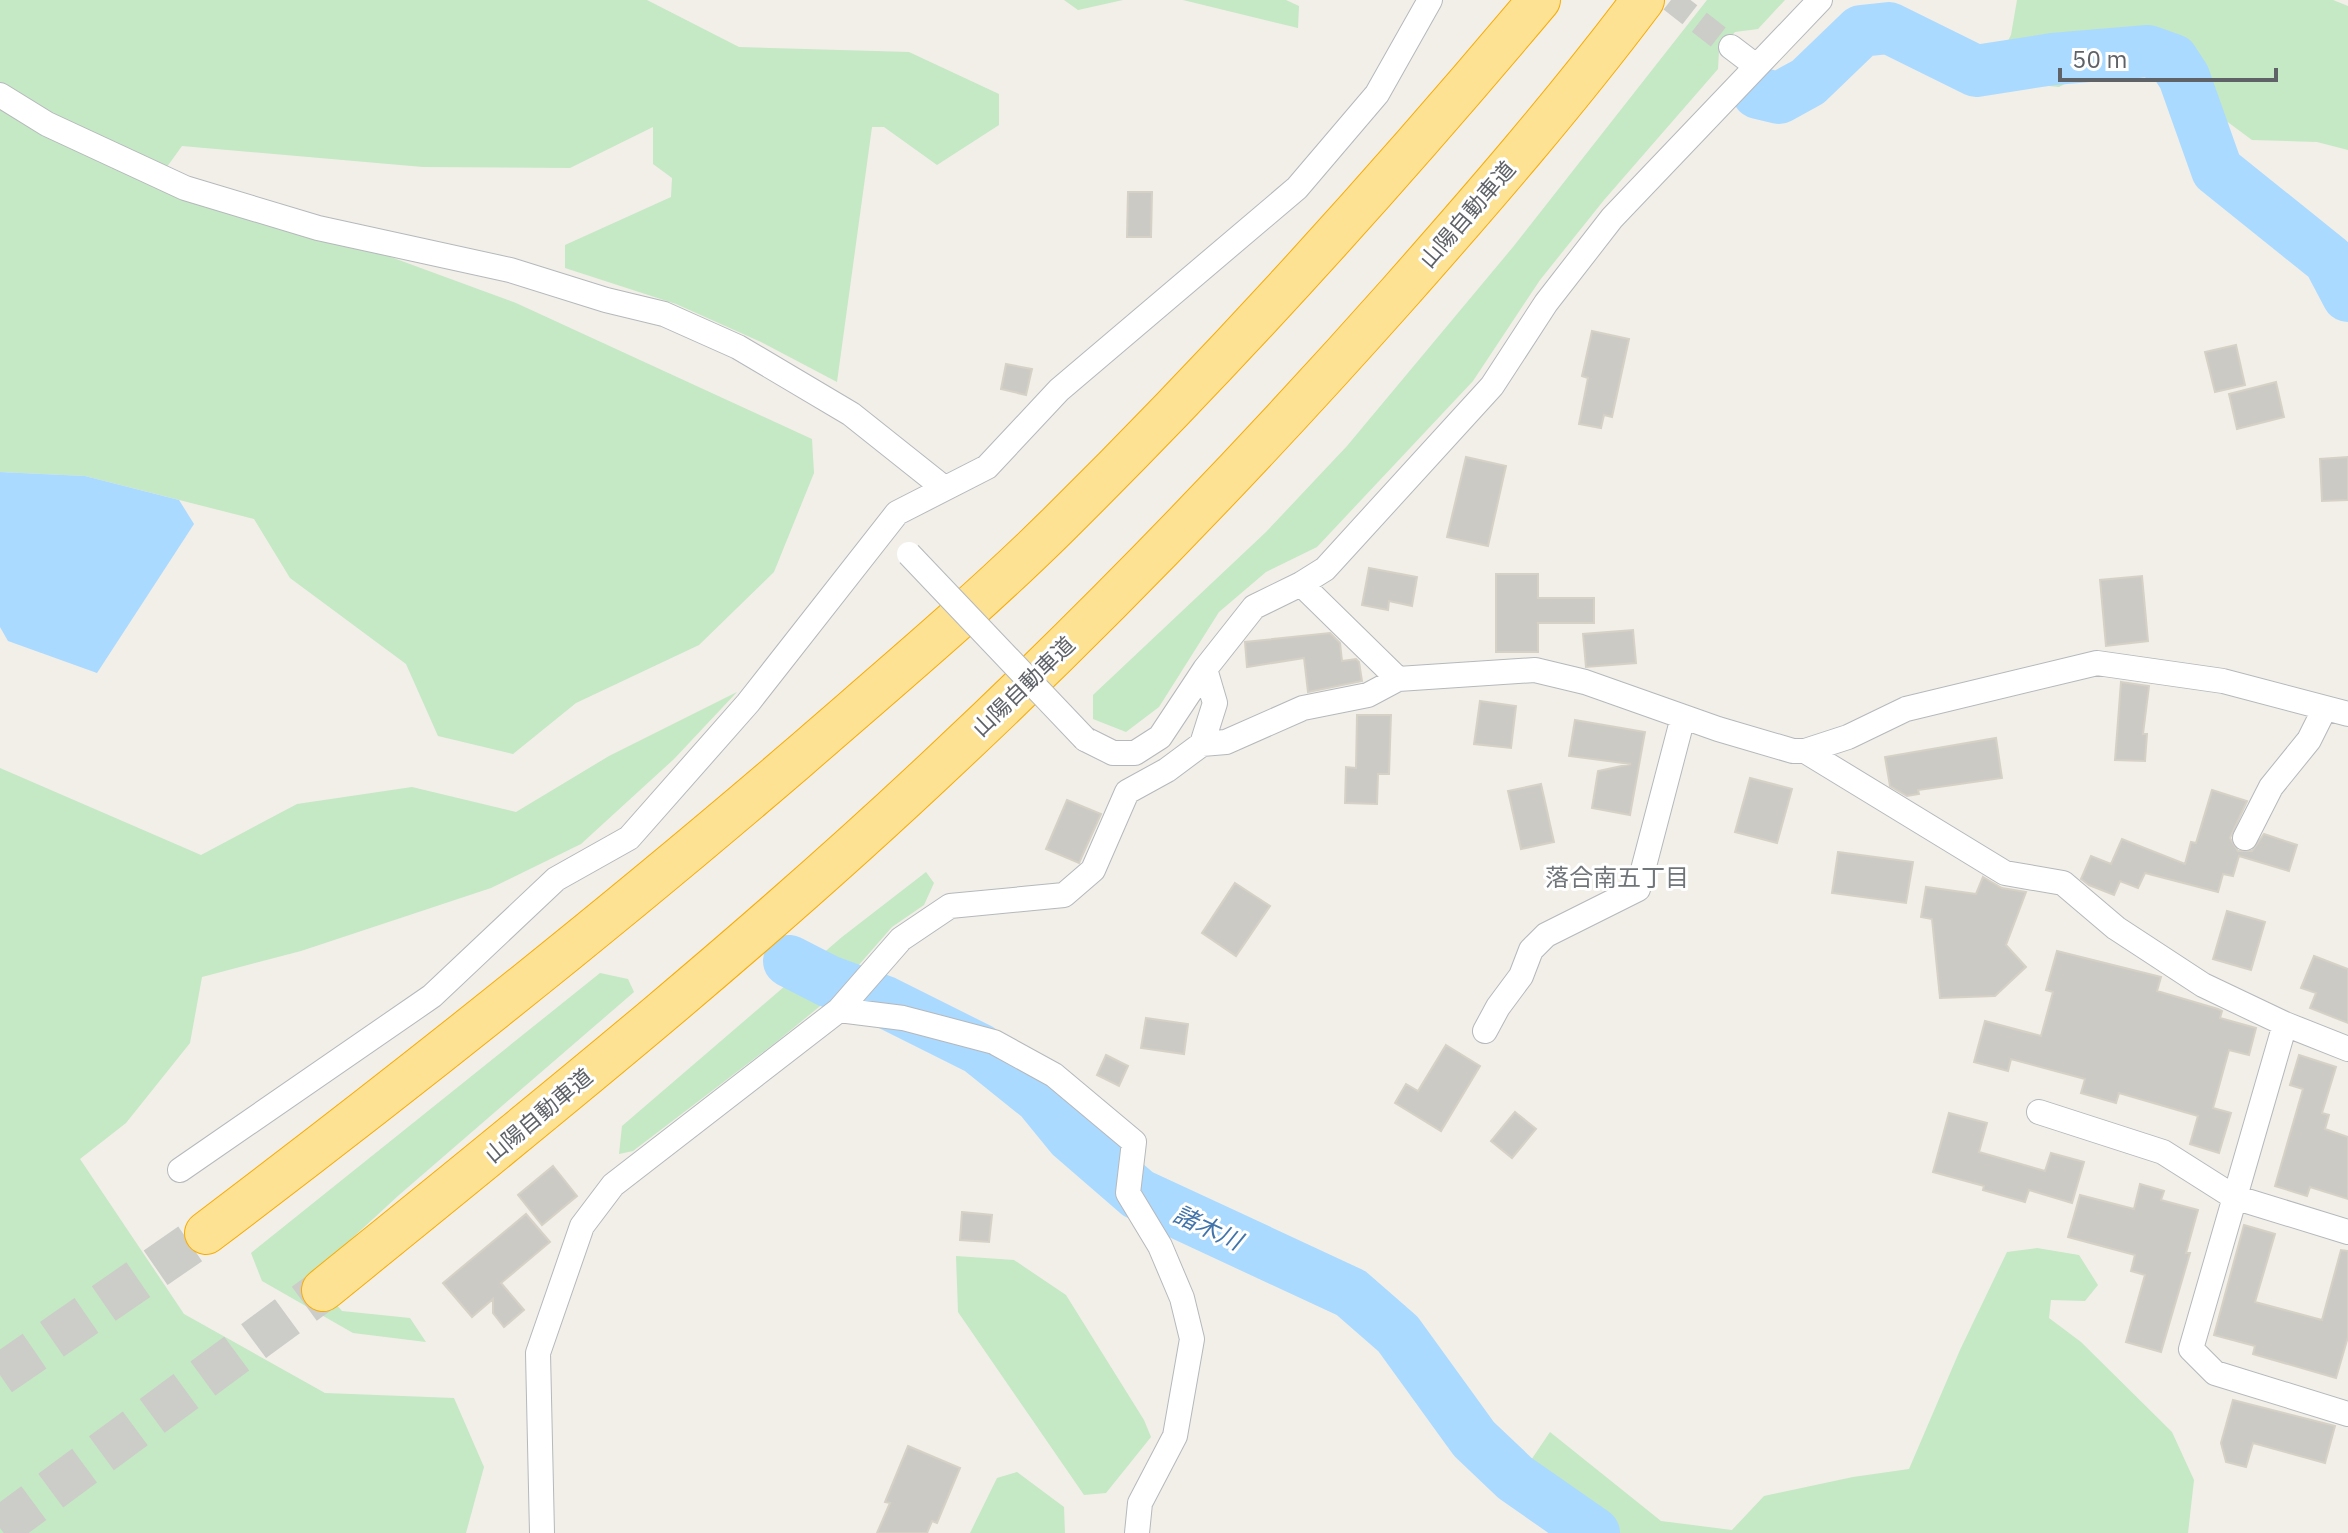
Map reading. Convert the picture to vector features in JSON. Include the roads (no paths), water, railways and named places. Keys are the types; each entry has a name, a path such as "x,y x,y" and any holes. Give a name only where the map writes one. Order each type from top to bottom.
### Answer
{"highway":[{"path":"206,1233 525,987 691,850 878,689 1054,529 1227,352 1417,146 1539,0"},
{"name":"山陽自動車道","path":"323,1290 546,1109 764,924 945,762 1115,597 1306,398 1431,257 1643,0"}],"street":[{"path":"180,1170 432,996 556,879 629,838 748,703 897,513 987,467 1059,390 1297,188 1377,94 1430,0"},
{"path":"897,513 909,554 1085,739 1113,753 1135,753 1160,737 1205,669 1254,607 1325,569 1492,386 1546,303 1612,218 1820,0"},
{"path":"1731,47 1756,66"},
{"path":"0,95 47,124 185,188 318,228 510,270 606,300 664,314 738,347 851,414 944,488"},
{"path":"1301,584 1398,679"},
{"path":"542,1533 538,1353 582,1226 613,1185 839,1010 901,939 950,906 1064,895 1093,870 1127,792 1167,770 1202,744 1226,742 1303,708 1368,695 1398,679 1535,670 1585,682 1793,751 1805,751 1848,737 1906,709 2097,663 2223,681 2337,711 2271,787 2245,838"},
{"path":"1202,744 1215,703 1205,669"},
{"path":"1485,1031 1521,976 1531,950 1546,935 1638,889 1683,717"},
{"path":"1805,751 2005,873 2063,883 2116,928 2203,985 2285,1024 2348,1049"},
{"path":"839,1010 903,1018 994,1042 1054,1075 1134,1142 1128,1193 1160,1246 1182,1298 1192,1339 1175,1436 1140,1503 1137,1533"},
{"path":"2285,1024 2191,1349 2215,1373 2348,1414"},
{"path":"2039,1112 2163,1152 2234,1197 2348,1232"}],"water":[{"path":"0,472 85,476 179,500 194,524 97,673 8,641 0,627"}],"waterway":[{"path":"1758,93 1779,98 1808,82 1861,31 1889,28 1976,71 2053,59 2148,51 2173,60 2184,77 2217,170 2329,260 2348,296"},
{"name":"諸木川","path":"789,961 828,981 885,1002 979,1049 1040,1098 1071,1136 1138,1194 1351,1293 1398,1334 1474,1439 1515,1478 1594,1533"}],"tunnel":[{"path":"1671,0 1731,47"},
{"path":"0,1375 206,1233"},
{"path":"0,1528 323,1290"}],"district":[{"name":"落合南五丁目","path":"1617,877"}]}
